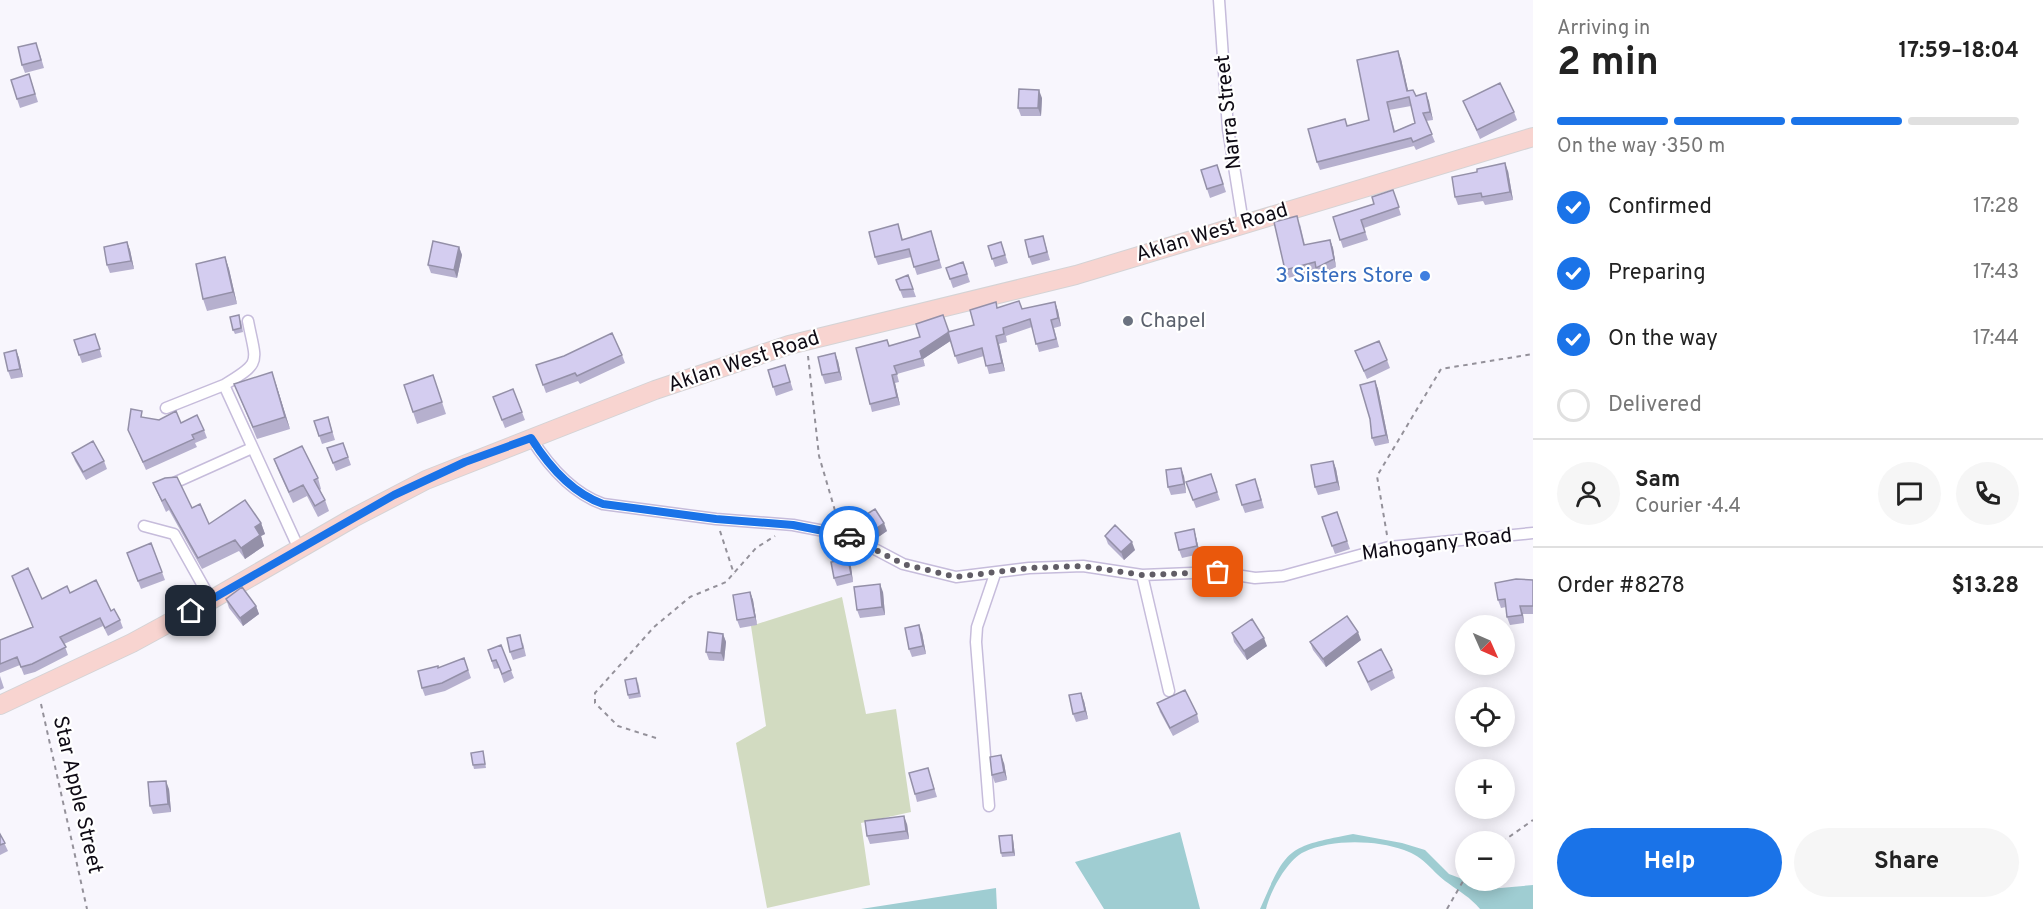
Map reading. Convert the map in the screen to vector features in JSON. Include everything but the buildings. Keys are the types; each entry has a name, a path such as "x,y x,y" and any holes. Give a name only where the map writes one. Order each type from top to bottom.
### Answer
{"main road":[{"name":"Aklan West Road","path":"0,705 132,643 426,480 655,390 804,342 1076,275 1533,137"}],"street":[{"name":"Narra Street","path":"1219,0 1228,129 1243,223"},
{"path":"166,408 224,385 251,369 255,361 248,321"},
{"path":"224,385 299,549"},
{"name":"Mahogany Road","path":"531,438 549,463 591,500 617,506 716,519 793,525 850,536 903,564 956,577 1029,568 1083,566 1142,575 1218,572 1255,578 1283,576 1389,547 1533,533"},
{"path":"174,483 252,448"},
{"path":"144,526 174,534 211,600"},
{"path":"989,806 976,642 977,627 995,574"},
{"path":"1142,575 1169,691"}],"path":[{"path":"804,342 812,376 813,415 819,456 836,514 850,536"},
{"path":"1389,547 1377,476 1441,369 1533,354"},
{"path":"716,519 734,574"},
{"path":"656,738 618,726 595,703 595,693 654,627 690,597 726,582 756,548 793,525"},
{"name":"Star Apple Street","path":"38,687 87,909"},
{"path":"1515,833 1533,820"},
{"path":"1447,909 1457,891"}],"green space":[{"path":"842,597 866,714 896,709 911,812 861,823 870,885 767,908 736,743 766,726 751,626"}],"water":[{"path":"1180,832 1200,909 1104,909 1075,862"},
{"path":"1353,834 1402,843 1425,850 1449,874 1455,876 1455,888 1423,861 1404,850 1380,844 1340,843 1315,848 1298,856 1280,877 1266,909 1260,909 1284,861 1292,853 1314,842"},
{"path":"1533,885 1533,909 1480,909 1459,891 1515,891 1515,887"},
{"path":"996,888 997,909 861,909"}],"way so far":[{"path":"849,536 903,564 956,577 1029,568 1083,566 1142,575 1218,572"}],"place":[{"name":"3 Sisters Store","path":"1425,276"},
{"name":"Chapel","path":"1128,321"}],"route":[{"path":"191,611 394,495 465,462 531,438 543,457 574,488 591,500 603,504 716,519 793,525 849,536"}]}
